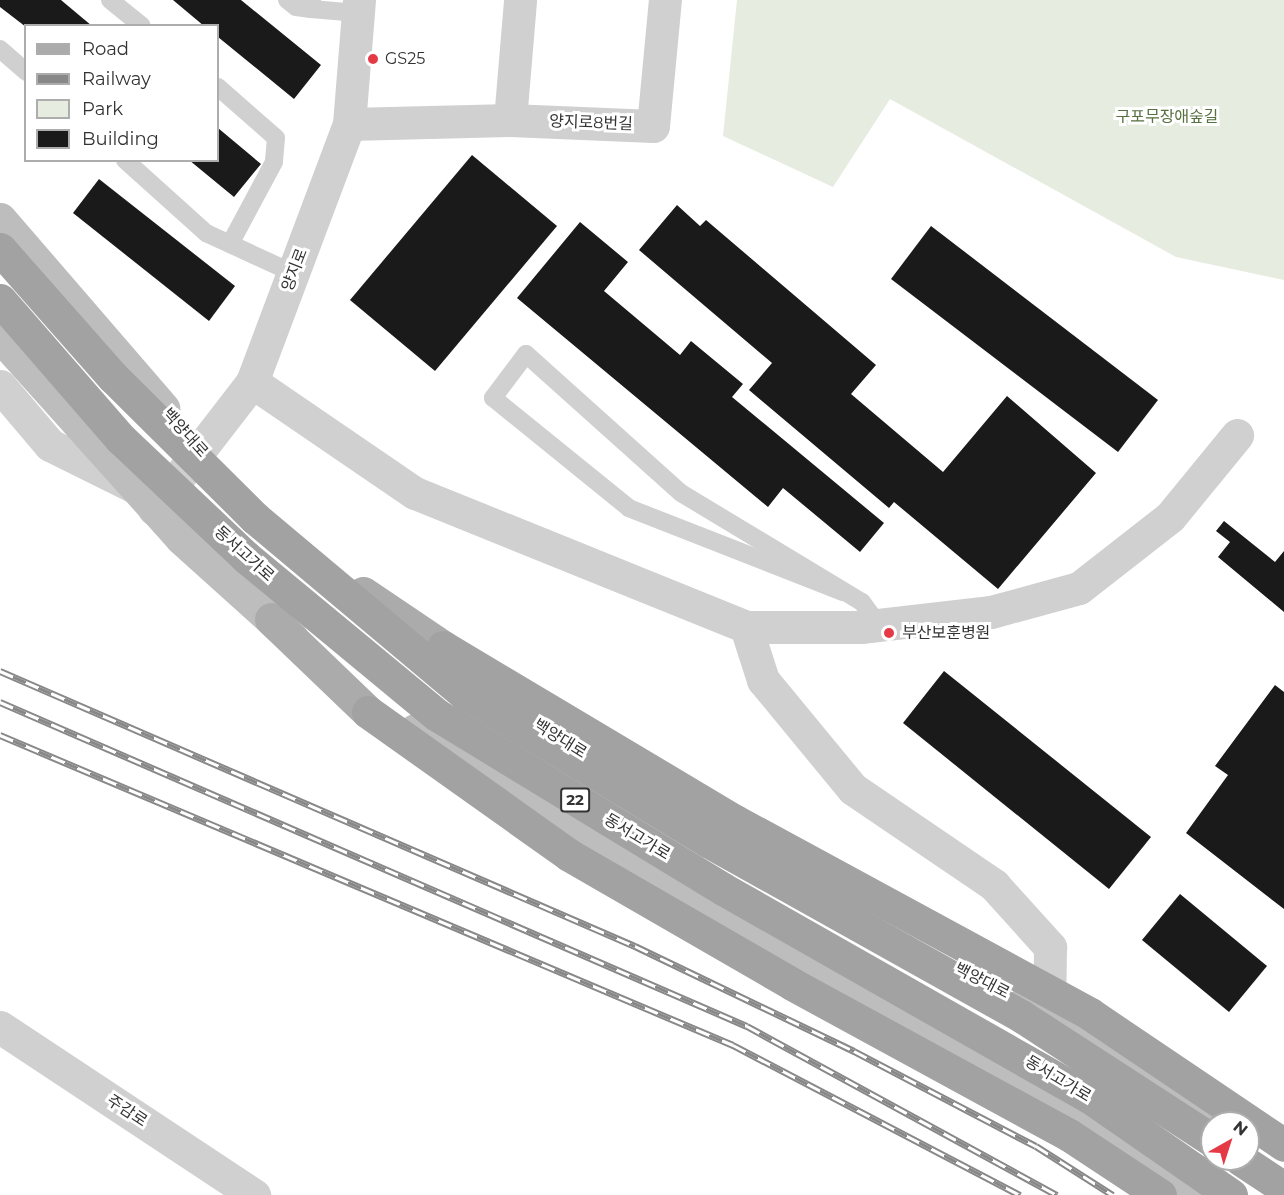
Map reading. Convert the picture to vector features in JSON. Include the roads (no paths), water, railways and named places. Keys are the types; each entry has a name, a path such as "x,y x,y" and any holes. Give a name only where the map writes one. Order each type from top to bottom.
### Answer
{"highway":[{"name":"동서고가로","path":"0,249 113,377 255,518 465,694 708,841 1022,1016 1200,1132"},
{"name":"동서고가로","path":"0,300 121,439 238,550 437,715 723,889 1088,1096 1231,1195"},
{"path":"444,647 735,821 1090,1014 1284,1145"},
{"path":"368,712 569,855 792,984 1069,1135 1160,1195"},
{"path":"1258,1171 1284,1188"}],"main road":[{"name":"백양대로","path":"0,219 199,450 316,562 433,656 562,741 826,899 1049,1015 1206,1111"},
{"path":"0,336 145,498 368,712"},
{"path":"316,562 444,647"},
{"path":"271,619 322,665 401,722 1048,1095 1197,1195"},
{"path":"1260,1143 1284,1158"}],"street":[{"path":"510,120 520,0"},
{"name":"양지로8번길","path":"350,124 510,120 653,126 665,0"},
{"name":"양지로","path":"145,498 199,450 252,382 350,124 359,6"},
{"path":"252,382 415,493 746,627 879,625 990,612 1079,588 1170,518 1237,435"},
{"path":"0,386 50,445 145,498"},
{"path":"746,627 763,681 853,789 994,885 1050,947 1049,1015"},
{"name":"주감로","path":"0,1027 254,1195"}],"lane":[{"path":"110,0 140,24"},
{"path":"287,0 296,7 311,4 359,6"},
{"path":"0,49 24,70"},
{"path":"219,88 276,138 274,162 230,243"},
{"path":"127,162 206,233 293,273"},
{"path":"843,592 629,508 493,398 526,354 681,493 862,602 879,625"}],"railway":[{"path":"0,671 635,946 854,1051 1036,1146 1113,1195"},
{"path":"0,702 747,1026 1057,1195"},
{"path":"0,735 733,1045 1020,1195"}],"place":[{"name":"GS25","path":"373,59"},
{"name":"부산보훈병원","path":"889,633"}],"park label":[{"name":"구포무장애숲길","path":"1167,117"}]}
